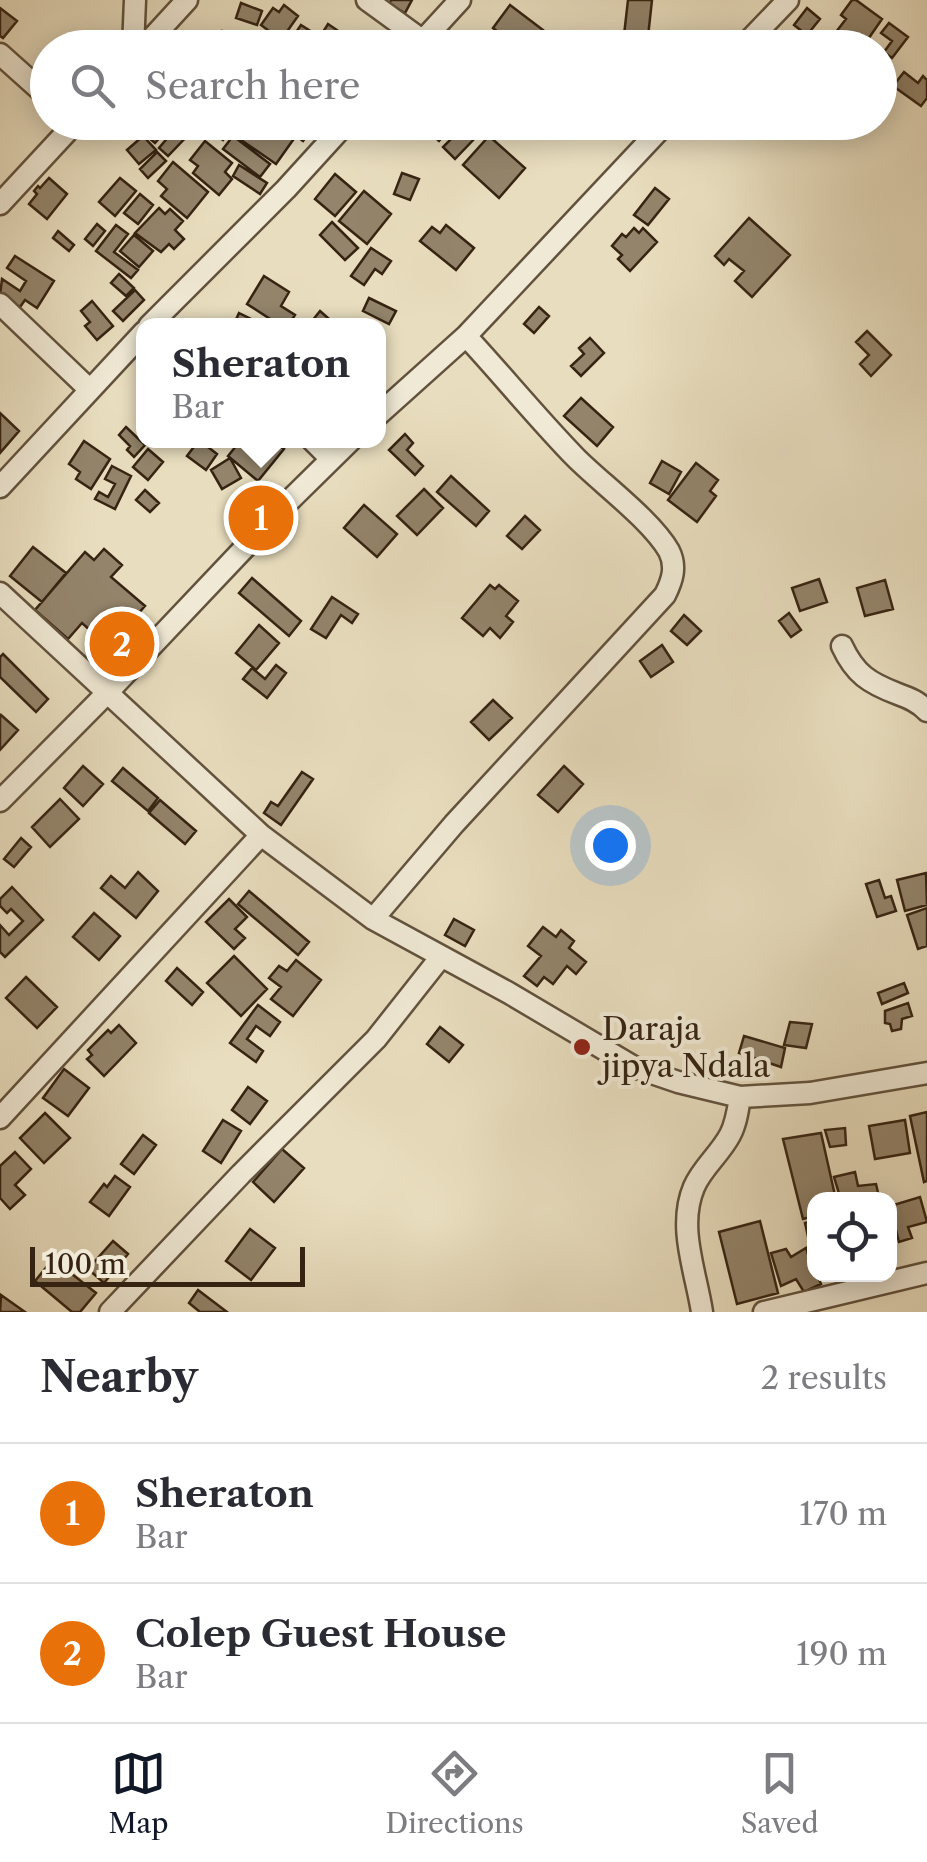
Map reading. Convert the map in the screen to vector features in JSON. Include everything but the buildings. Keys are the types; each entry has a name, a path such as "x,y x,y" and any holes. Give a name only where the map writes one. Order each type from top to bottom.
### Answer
{"street":[{"path":"134,30 135,0"},
{"path":"160,30 187,0"},
{"path":"366,0 402,30"},
{"path":"432,30 460,0"},
{"path":"756,30 776,4"},
{"path":"0,54 30,81"},
{"path":"0,204 59,140"},
{"path":"165,318 331,140"},
{"path":"386,409 466,336 650,140"},
{"path":"0,304 90,388"},
{"path":"374,919 454,824 665,595 672,581 670,553 653,531 576,457 466,336"},
{"path":"0,487 136,340"},
{"path":"320,448 331,458"},
{"path":"0,801 342,448"},
{"path":"1,597 261,835 374,919 634,1068 740,1098 810,1094 927,1073"},
{"path":"842,646 851,667 872,683 921,704 927,711"},
{"path":"0,1118 261,835"},
{"path":"110,1312 376,1039 440,958"},
{"path":"702,1312 687,1233 689,1204 701,1174 728,1138 740,1098"},
{"path":"764,1312 927,1273"}],"place":[{"name":"Sheraton","path":"261,518"},
{"name":"Colep Guest House","path":"122,644"},
{"name":"Daraja jipya Ndala","path":"582,1047"}]}
